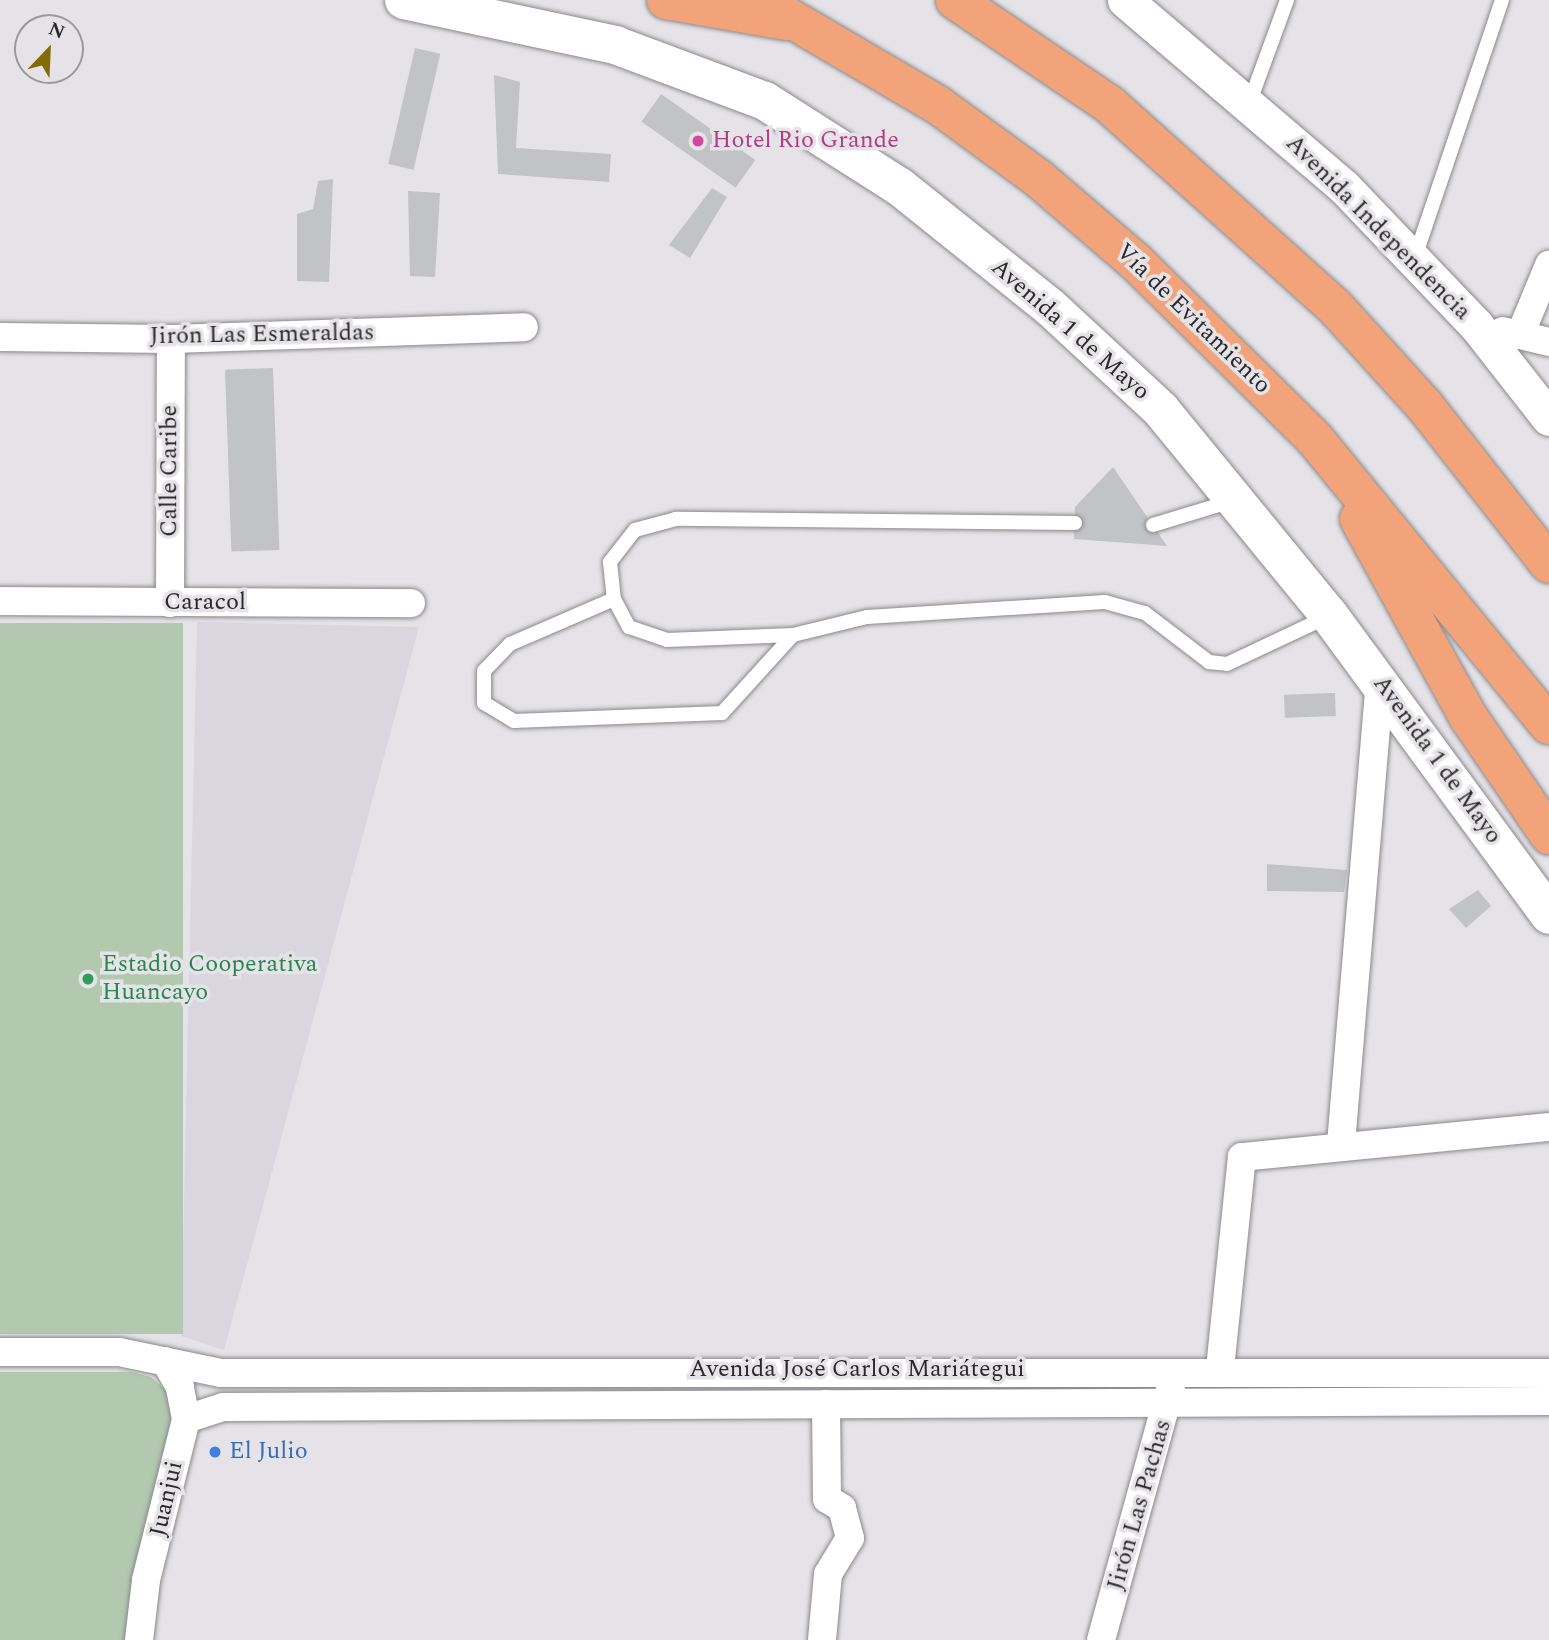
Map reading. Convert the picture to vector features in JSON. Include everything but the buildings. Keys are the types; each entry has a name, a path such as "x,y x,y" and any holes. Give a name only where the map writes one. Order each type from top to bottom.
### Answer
{"highway":[{"path":"666,0 809,25"},
{"name":"Vía de Evitamiento","path":"759,0 809,25 938,105 1038,178 1136,262 1314,438 1549,724"},
{"path":"955,0 1110,106 1247,222 1424,405 1549,564"},
{"path":"1314,438 1469,718 1549,835"}],"main road":[{"name":"Avenida 1 de Mayo","path":"404,0 615,45 765,101 900,187 1051,308 1161,410 1237,499 1380,681 1549,915"}],"street":[{"name":"Avenida Independencia","path":"1125,0 1249,104 1414,260 1476,325 1549,418"},
{"path":"1520,335 1549,265"},
{"path":"1476,325 1549,342"},
{"name":"Jirón Las Esmeraldas","path":"0,337 171,339 524,327"},
{"name":"Calle Caribe","path":"170,603 171,339"},
{"name":"Caracol","path":"0,601 411,603"},
{"path":"1341,1144 1380,681"},
{"path":"1220,1369 1237,1167 1251,1151 1549,1127"},
{"name":"Avenida José Carlos Mariátegui","path":"0,1352 119,1352 221,1373 1220,1369 1549,1373"},
{"name":"Juanjui","path":"139,1640 186,1419 180,1387 165,1361"},
{"name":"Jirón Las Pachas","path":"1101,1640 1169,1403 1173,1369"},
{"name":"Avenida José Carlos Mariátegui","path":"186,1419 223,1407 1549,1401"},
{"path":"822,1640 828,1574 850,1538 842,1508 827,1499 826,1404"}],"lane":[{"path":"1249,104 1287,0"},
{"path":"1414,260 1502,0"},
{"path":"1153,525 1237,499"},
{"path":"1075,523 676,519 635,530 610,562 614,599 629,627 667,640 793,635 867,617 1105,601 1145,613 1209,662 1227,664 1329,615"},
{"path":"614,599 510,645 484,671 484,703 514,721 722,713 793,635"}],"shaded area":[{"path":"197,622 419,627 224,1350 181,1336"}],"green space":[{"name":"Estadio Cooperativa Huancayo","path":"0,623 183,623 183,1334 0,1334"},
{"path":"0,1372 132,1372 151,1377 169,1393 174,1408 126,1640 0,1640"}],"place":[{"name":"Hotel Rio Grande","path":"698,141"},
{"name":"Estadio Cooperativa Huancayo","path":"88,979"},
{"name":"El Julio","path":"215,1452"}]}
